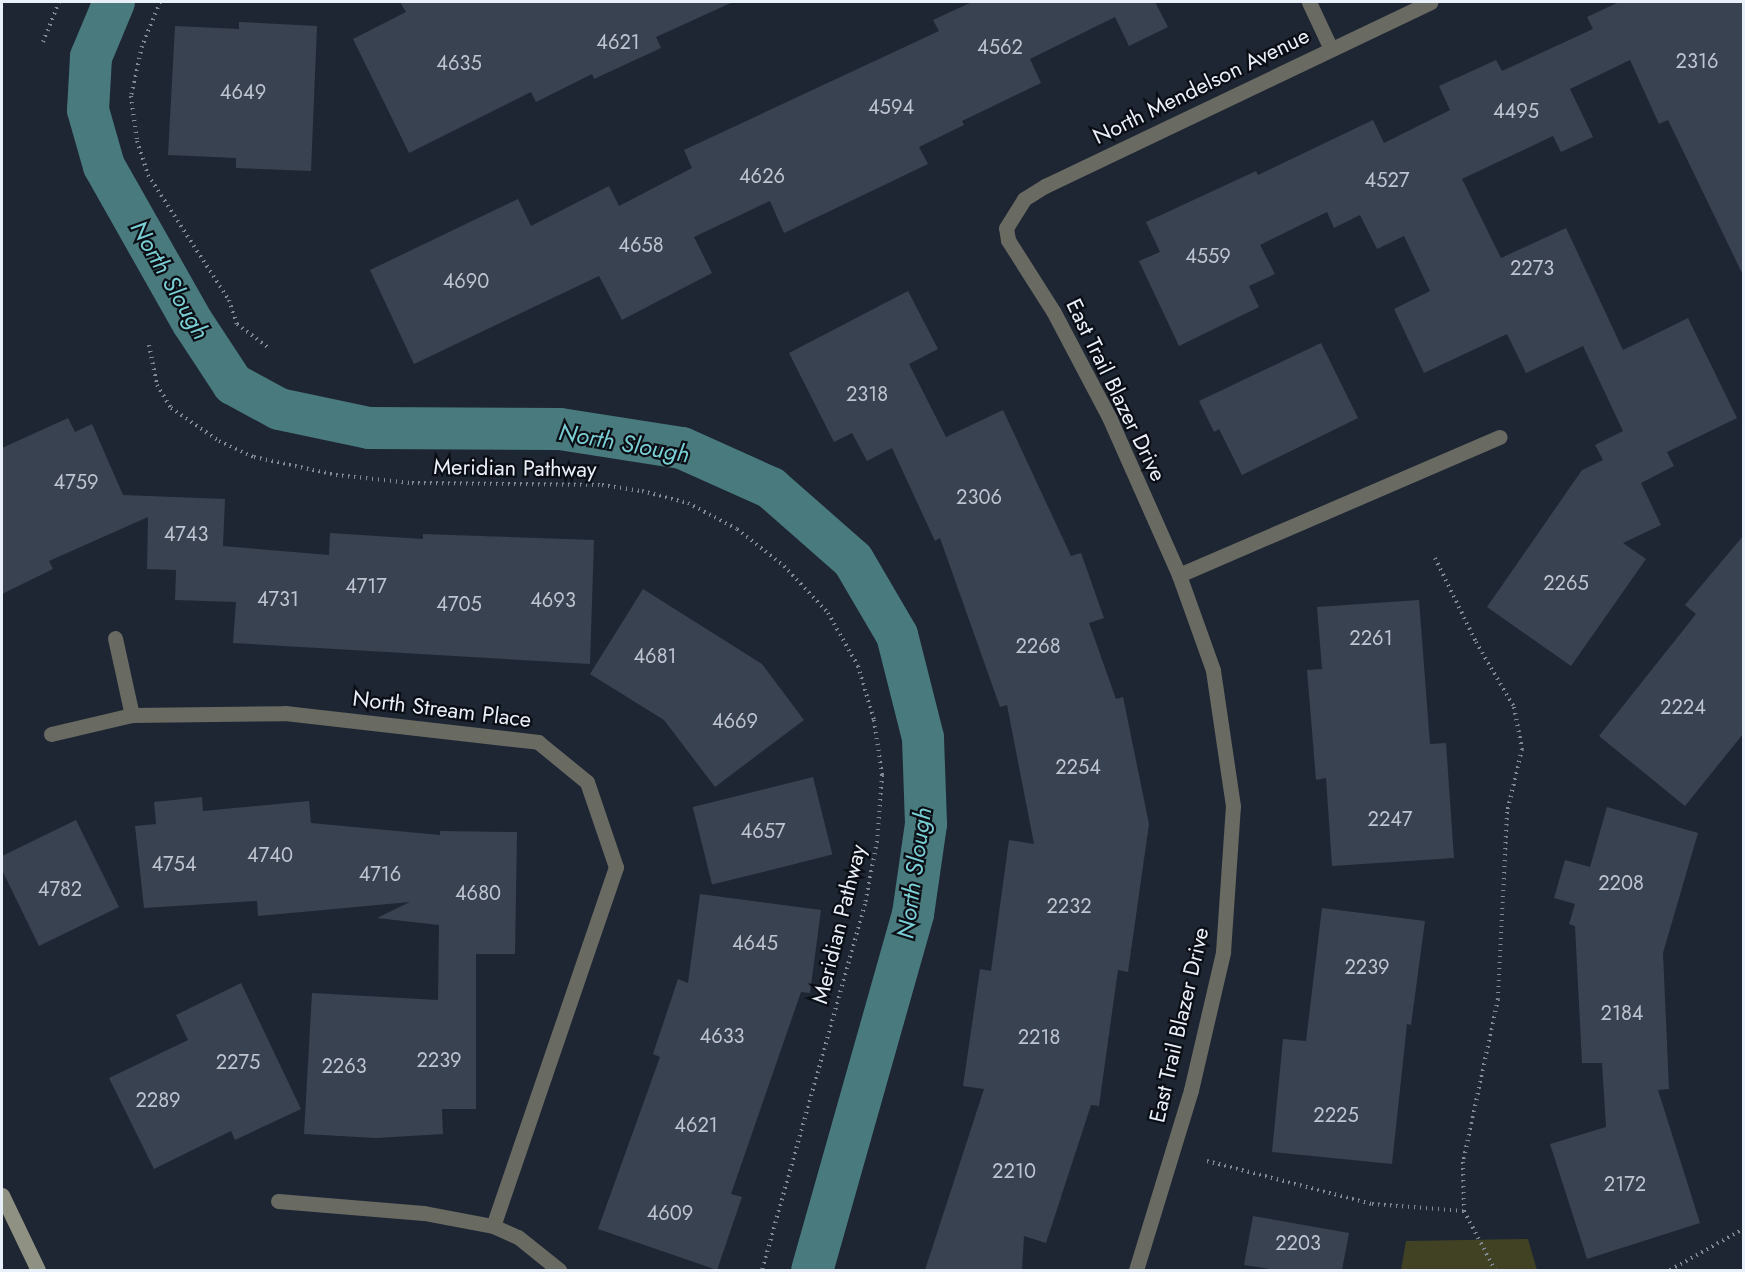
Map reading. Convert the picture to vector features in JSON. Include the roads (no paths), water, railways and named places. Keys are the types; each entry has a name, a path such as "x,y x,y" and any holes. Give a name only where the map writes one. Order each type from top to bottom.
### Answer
{"main road":[{"path":"2,1195 6,1215 38,1270"}],"street":[{"path":"1309,2 1331,49"},
{"name":"North Mendelson Avenue","path":"1006,228 1024,199 1045,186 1430,2"},
{"name":"East Trail Blazer Drive","path":"1006,228 1008,240 1053,311 1110,419 1179,575 1213,670 1233,806 1223,952 1191,1090 1136,1270"},
{"path":"1179,575 1500,436"},
{"path":"114,638 132,715"},
{"name":"North Stream Place","path":"51,734 132,715 285,713 538,742 587,782 616,867 493,1226"},
{"path":"278,1201 424,1213 493,1226 518,1237 559,1270"}],"waterway":[{"name":"North Slough","path":"114,2 91,57 88,110 104,166 193,323 233,384 279,409 369,428 560,429 682,448 771,488 853,560 897,635 923,738 926,824 913,914 812,1270"}]}
